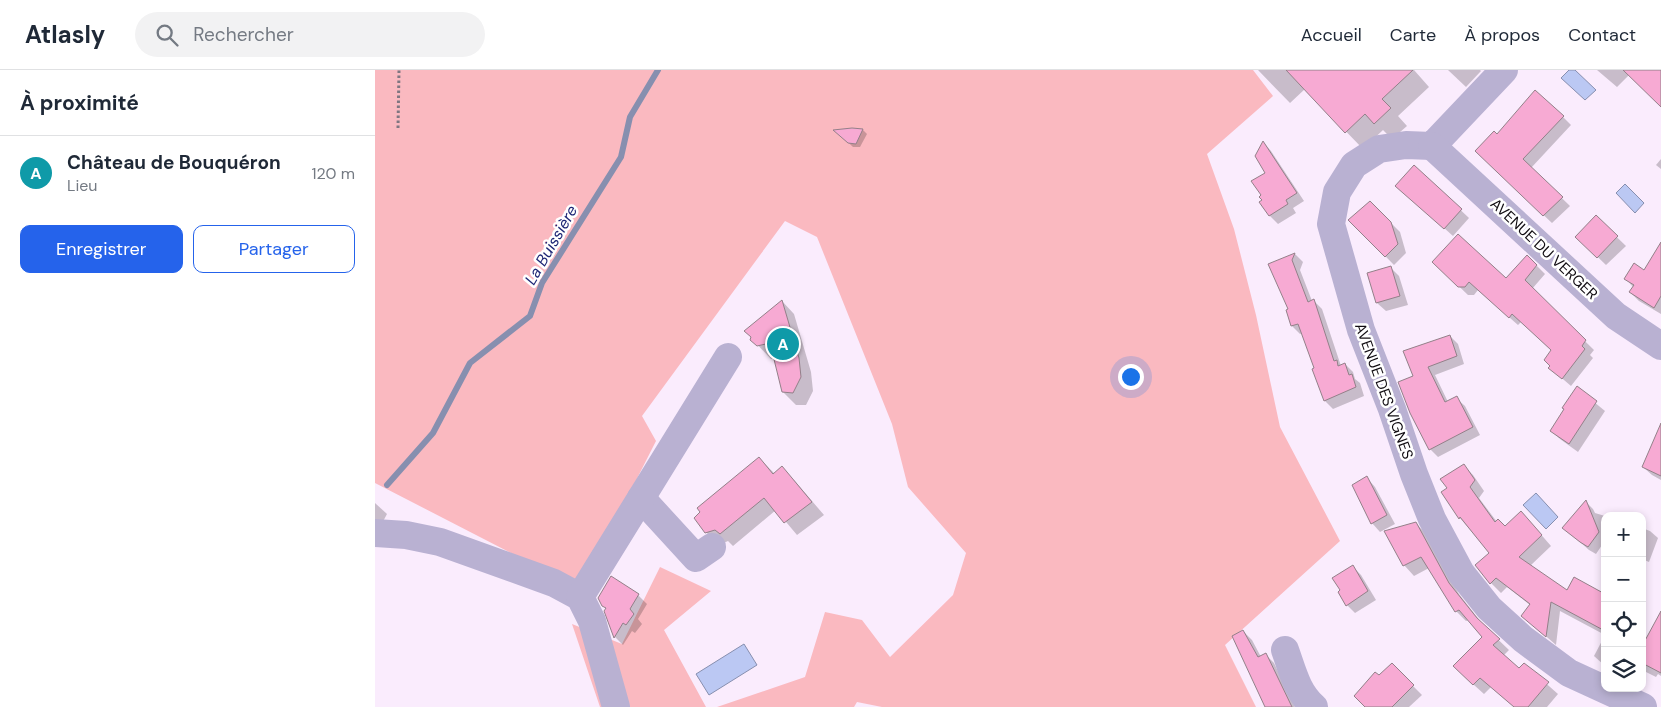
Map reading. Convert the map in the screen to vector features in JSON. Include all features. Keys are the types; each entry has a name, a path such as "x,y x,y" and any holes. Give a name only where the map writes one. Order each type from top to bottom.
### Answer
{"street":[{"path":"1432,146 1504,70"},
{"name":"AVENUE DES VIGNES","path":"1432,146 1406,145 1379,149 1354,164 1337,192 1331,224 1361,330 1414,474 1432,519 1461,573 1489,608 1523,639 1569,673 1643,707"},
{"name":"AVENUE DU VERGER","path":"1432,146 1616,316 1661,346"},
{"path":"580,597 728,357"},
{"path":"641,498 696,558 712,546"},
{"path":"375,533 406,535 440,542 554,583 580,597 592,621 616,707"},
{"path":"1285,650 1298,687 1305,699 1314,707"}],"path":[{"path":"398,128 399,70"}],"shaded area":[{"path":"375,70 1253,70 1273,96 1207,154 1234,229 1256,315 1280,427 1340,541 1225,645 1256,707 882,707 857,702 854,707 717,707 805,677 825,612 862,620 890,657 953,595 966,553 908,487 892,424 817,237 785,221 642,416 656,441 581,589 375,483"},
{"path":"660,567 711,591 664,630 706,707 600,707 572,624 622,644"}],"water":[{"path":"1569,70 1575,70 1596,90 1585,100 1561,78"},
{"path":"1625,184 1644,203 1635,213 1616,193"},
{"path":"1536,493 1558,517 1546,529 1523,505"},
{"path":"744,644 757,665 709,695 696,674"}],"building":[{"path":"1286,70 1413,70 1382,99 1391,108 1374,124 1365,114 1345,133"},
{"path":"1623,70 1661,70 1661,107"},
{"path":"1535,90 1564,116 1523,159 1563,197 1543,216 1475,151 1494,131 1497,134"},
{"path":"863,129 856,144 848,143 833,130"},
{"path":"1263,141 1297,193 1286,200 1288,204 1269,216 1259,202 1262,200 1259,197 1261,195 1251,181 1265,173 1255,156"},
{"path":"1414,165 1462,209 1444,229 1395,186"},
{"path":"1370,201 1391,222 1398,244 1385,257 1348,220"},
{"path":"1596,215 1618,236 1597,258 1575,237"},
{"path":"1458,234 1506,278 1527,255 1537,265 1525,280 1586,340 1582,346 1585,349 1562,379 1548,368 1550,366 1544,360 1551,350 1512,314 1509,318 1469,282 1465,287 1458,287 1432,262"},
{"path":"1661,242 1661,296 1654,308 1629,292 1634,285 1624,279 1634,263 1644,270"},
{"path":"1295,253 1292,260 1308,302 1314,299 1334,361 1337,360 1338,366 1345,363 1349,375 1352,374 1356,387 1324,401 1298,324 1291,326 1286,310 1288,309 1268,264"},
{"path":"1391,266 1400,296 1376,303 1367,273"},
{"path":"782,300 799,358 801,377 793,393 782,392 770,343 757,346 744,331"},
{"path":"1450,335 1457,356 1428,367 1445,402 1457,396 1473,427 1429,450 1410,413 1398,382 1413,376 1403,351"},
{"path":"1577,386 1597,401 1569,444 1550,431 1564,409 1562,408"},
{"path":"1661,423 1661,476 1642,467"},
{"path":"759,457 773,474 782,466 812,502 784,523 764,498 720,534 715,530 705,533 694,518 700,512 697,508"},
{"path":"1464,464 1475,480 1470,487 1495,522 1498,519 1505,526 1521,511 1542,535 1519,557 1567,590 1574,577 1601,592 1601,629 1551,602 1546,637 1521,616 1530,604 1496,578 1490,584 1475,565 1489,553 1460,517 1459,519 1441,492 1447,488 1440,479"},
{"path":"1367,476 1387,515 1371,524 1352,485"},
{"path":"1586,500 1599,532 1588,547 1562,528"},
{"path":"1416,522 1449,583 1477,618 1500,639 1493,645 1519,668 1524,663 1549,682 1528,707 1514,707 1480,678 1473,685 1453,666 1482,637 1459,610 1455,612 1421,557 1403,566 1384,531"},
{"path":"1353,565 1368,591 1346,606 1338,592 1340,590 1332,578"},
{"path":"611,576 639,594 630,609 634,614 626,625 623,623 614,638 604,611 606,608 602,606 598,598"},
{"path":"1661,611 1661,673 1646,665 1646,639"},
{"path":"1243,630 1258,657 1266,653 1292,707 1265,707 1232,636"},
{"path":"1392,663 1414,685 1392,707 1365,707 1354,696 1375,672 1379,675"}],"waterway":[{"name":"La Buissière","path":"387,485 433,433 470,363 530,316 542,283 621,157 630,117 658,70"}],"place":[{"name":"Château de Bouquéron","path":"783,344"}]}
